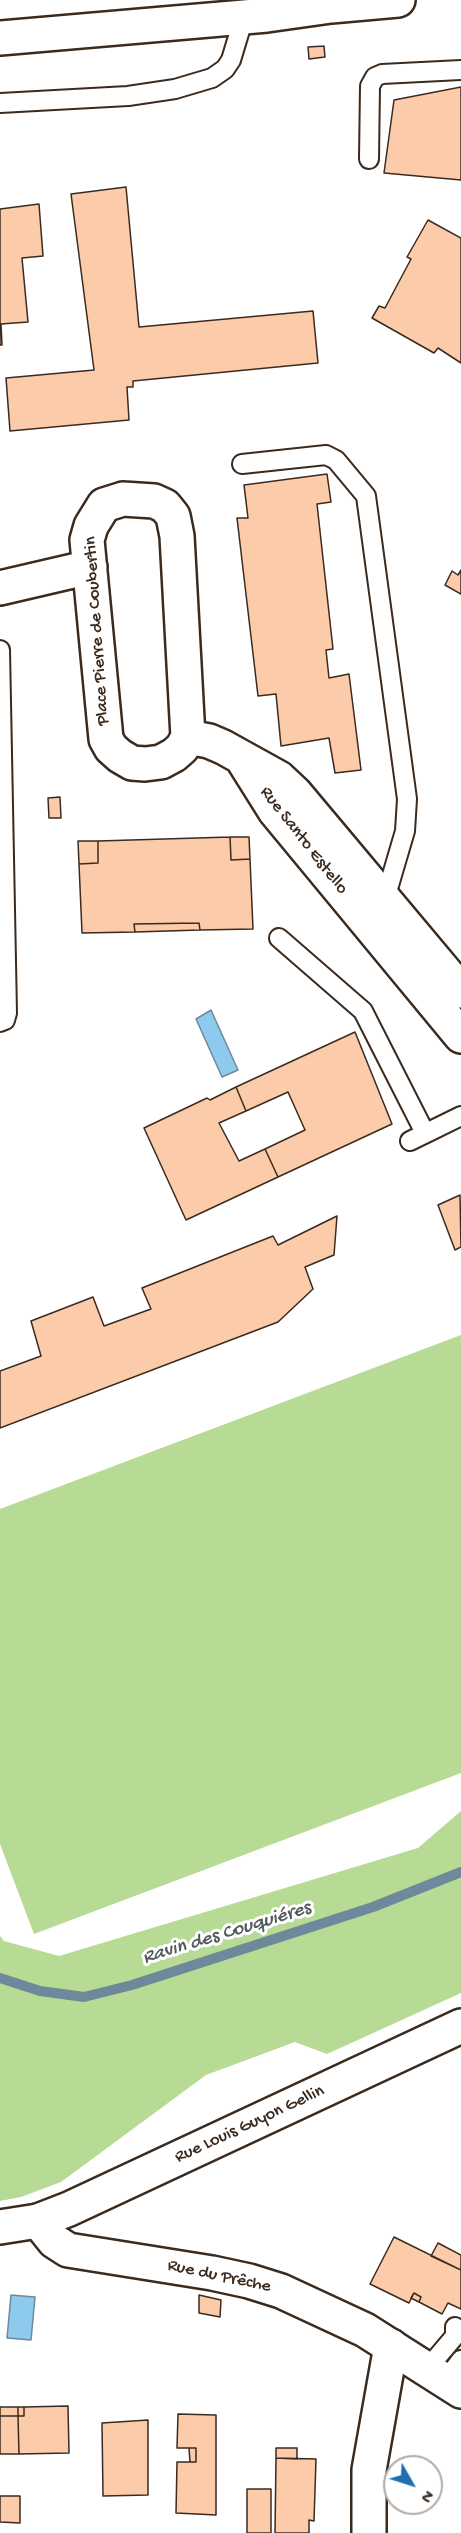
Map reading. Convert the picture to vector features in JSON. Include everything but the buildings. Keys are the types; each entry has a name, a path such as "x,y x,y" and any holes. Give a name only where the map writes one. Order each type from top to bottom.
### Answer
{"street":[{"path":"0,38 244,17 348,2 398,0"},
{"name":"Place Pierre de Coubertin","path":"123,499 154,501 165,506 173,516 177,536 188,737 182,748 161,762 132,763 111,748 106,739 87,540 94,520 104,506 123,499"},
{"path":"0,588 90,567"},
{"path":"188,737 209,741 240,756"},
{"name":"Rue Santo Estello","path":"240,756 279,778 295,793 461,991"},
{"name":"Rue Santo Estello","path":"240,756 275,810 461,1035"},
{"name":"Rue Louis Guyon Gellin","path":"38,2221 90,2200 461,2026"},
{"path":"0,2227 38,2221"},
{"name":"Rue du Prêche","path":"38,2221 54,2241 68,2250 176,2266 249,2281 306,2301 358,2326 448,2375"},
{"path":"369,2533 369,2470 391,2346"}],"lane":[{"path":"0,103 128,96 174,89 212,78 225,69 231,60 244,17"},
{"path":"369,159 370,86 375,77 382,74 461,70"},
{"path":"242,464 326,455 336,459 366,496 407,799 402,845 385,899"},
{"path":"0,650 7,1013 5,1020 0,1022"},
{"path":"279,938 363,1011 418,1137 461,1116"},
{"path":"448,2375 455,2326"}],"green space":[{"path":"461,1335 461,1773 34,1934 0,1844 0,1509"},
{"path":"461,1811 461,1993 327,2054 295,2042 206,2075 61,2182 21,2197 0,2201 0,1936 4,1941 59,1956 418,1848"}],"water":[{"path":"211,1010 238,1070 222,1077 196,1019"},
{"path":"11,2295 35,2297 31,2340 7,2338"}],"waterway":[{"name":"Ravin des Couquiéres","path":"0,1978 40,1991 84,1997 132,1985 373,1907 461,1872"}]}
